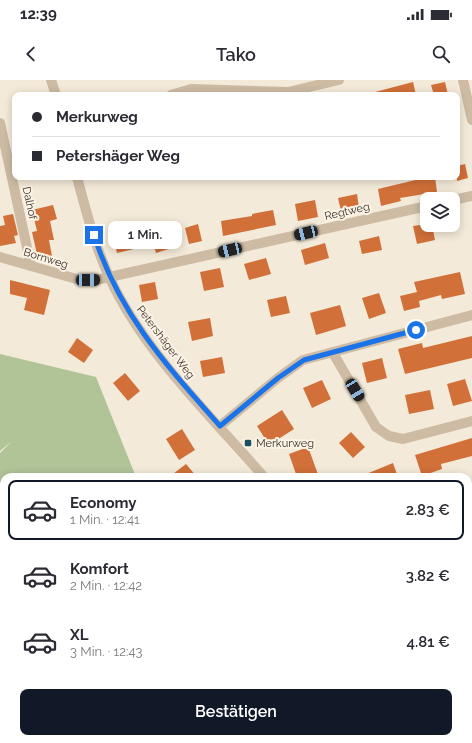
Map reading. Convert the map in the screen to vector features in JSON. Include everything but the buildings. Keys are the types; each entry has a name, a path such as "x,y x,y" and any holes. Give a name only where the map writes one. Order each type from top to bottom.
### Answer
{"street":[{"path":"51,80 55,92"},
{"path":"191,89 197,80"},
{"path":"181,92 191,89 288,92 339,80"},
{"path":"463,80 472,120"},
{"name":"Dalhof","path":"0,123 12,178"},
{"name":"Dalhof","path":"12,180 31,266"},
{"name":"Petershäger Weg","path":"78,180 86,213 109,277 120,300 138,327 172,372 261,473"},
{"path":"460,199 472,196"},
{"name":"Regtweg","path":"109,277 420,208"},
{"name":"Bornweg","path":"0,257 80,280 96,280 109,277"},
{"path":"220,426 278,378 304,360 472,315"},
{"path":"333,353 376,427 389,436 403,439 472,421"}],"green space":[{"path":"0,354 96,377 134,473 0,473 0,453 12,441 0,451"}],"place":[{"name":"Merkurweg","path":"248,443"}],"route":[{"path":"94,235 97,247 109,277 120,300 138,327 172,372 220,426 278,378 304,360 416,330"}]}
